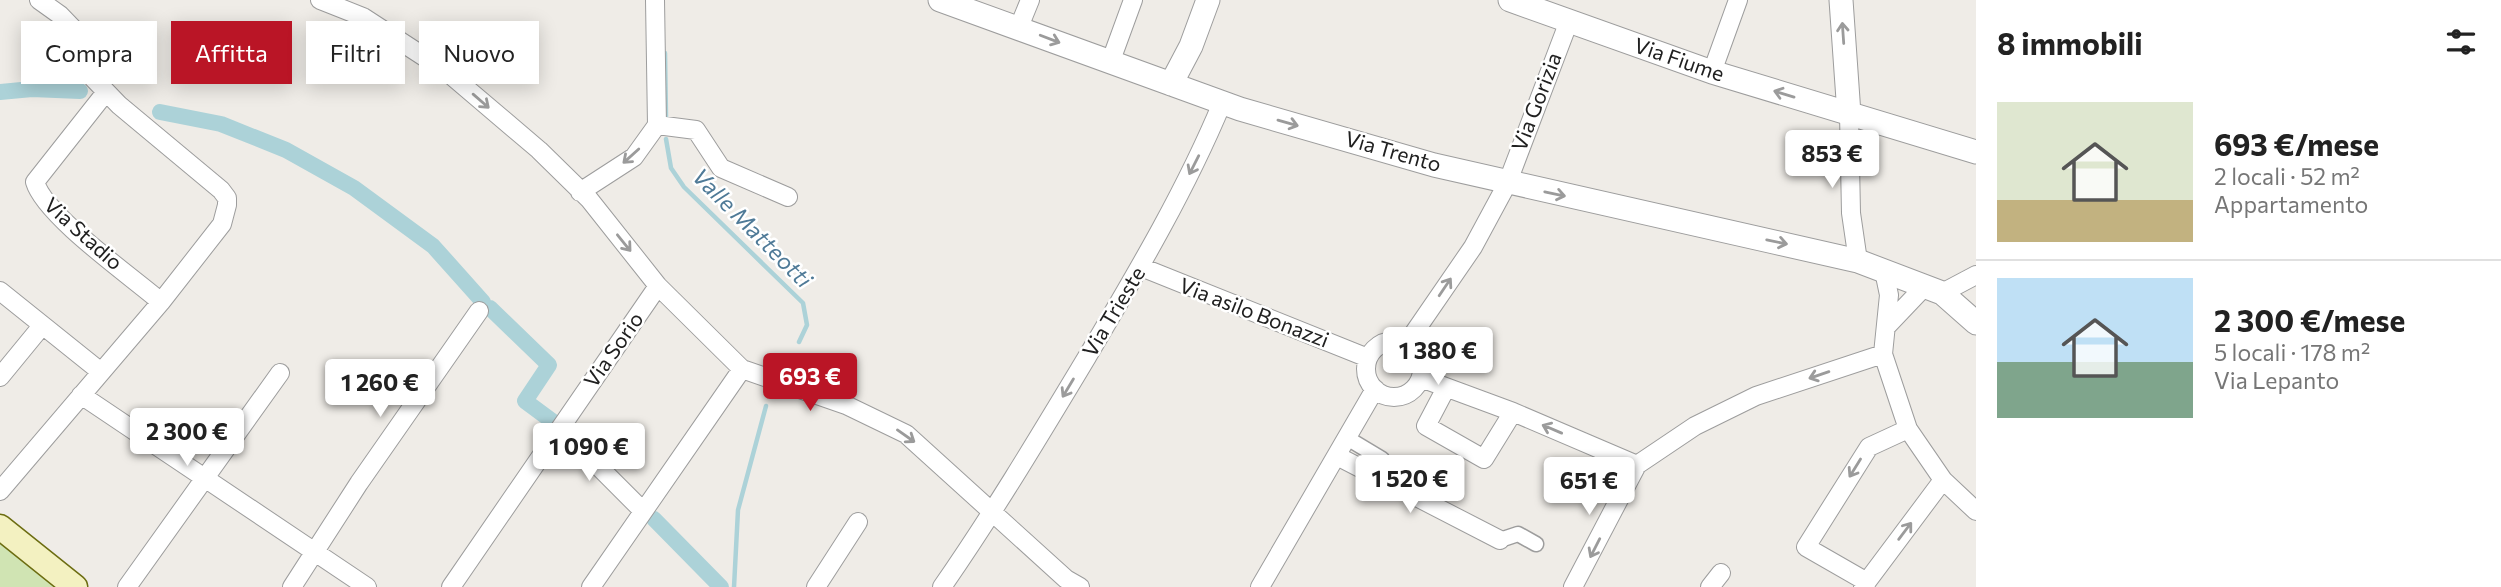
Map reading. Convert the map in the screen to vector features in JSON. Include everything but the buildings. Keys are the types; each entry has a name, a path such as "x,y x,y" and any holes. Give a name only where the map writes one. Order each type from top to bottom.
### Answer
{"main road":[{"path":"0,527 75,587"}],"street":[{"path":"3,483 161,302 222,224 227,198 106,92 93,78 89,44 60,15 39,0"},
{"path":"320,0 363,17 446,71 539,150 580,192 658,286 742,369 846,405 906,434 1066,579 1080,587"},
{"path":"580,192 634,157 657,125 656,0"},
{"name":"Via Trento","path":"940,0 1222,103 1507,184 1858,261 1934,290"},
{"path":"1019,27 1030,0"},
{"path":"1110,63 1133,0"},
{"path":"1171,84 1191,46 1208,0"},
{"name":"Via Fiume","path":"1510,0 1712,72 1976,152"},
{"path":"1712,72 1738,0"},
{"path":"1841,0 1849,114 1851,213 1858,261"},
{"name":"Via Gorizia","path":"1407,343 1473,247 1507,184 1569,21"},
{"name":"Via Stadio","path":"106,92 35,182 38,194 69,225 161,302"},
{"name":"Via Trieste","path":"942,587 993,514 1141,267 1207,141 1222,103"},
{"path":"657,125 696,130 722,168 788,197"},
{"name":"Via asilo Bonazzi","path":"1141,267 1368,358"},
{"path":"1884,271 1889,295 1883,354 1908,429 1943,480 1976,511"},
{"path":"1886,327 1934,290 1970,277"},
{"name":"Via Sorio","path":"452,587 658,286"},
{"path":"1934,290 1976,323"},
{"path":"0,291 41,327 101,372"},
{"path":"292,587 359,482 479,311"},
{"path":"0,377 41,327"},
{"path":"1385,342 1407,343 1415,349 1422,366 1421,378 1415,387 1400,396 1391,397 1375,389 1368,374 1368,358 1385,342"},
{"path":"1573,587 1637,465 1695,426 1756,397 1883,354"},
{"path":"591,587 742,369"},
{"path":"127,587 280,373"},
{"path":"1421,378 1513,412 1637,465"},
{"path":"1446,388 1426,426 1484,459 1513,412"},
{"path":"1261,587 1375,389"},
{"path":"81,395 206,476 367,587"},
{"path":"1908,429 1869,447 1806,547 1865,584 1943,480"},
{"path":"558,431 643,511"},
{"path":"1347,438 1382,459"},
{"path":"1337,456 1500,540 1518,534 1536,544"},
{"path":"816,587 858,522"}],"green space":[{"path":"0,527 75,587 0,587"}],"waterway":[{"name":"Valle Matteotti","path":"665,53 666,117"},
{"path":"0,92 32,89 80,91"},
{"path":"160,112 221,124 286,150 354,188 433,246 483,302"},
{"name":"Valle Matteotti","path":"666,139 671,168 684,187 803,303 807,325 799,342"},
{"path":"490,308 549,365 525,401 552,421"},
{"name":"Valle Matteotti","path":"734,587 738,510 766,406"},
{"path":"654,519 721,587"}]}
